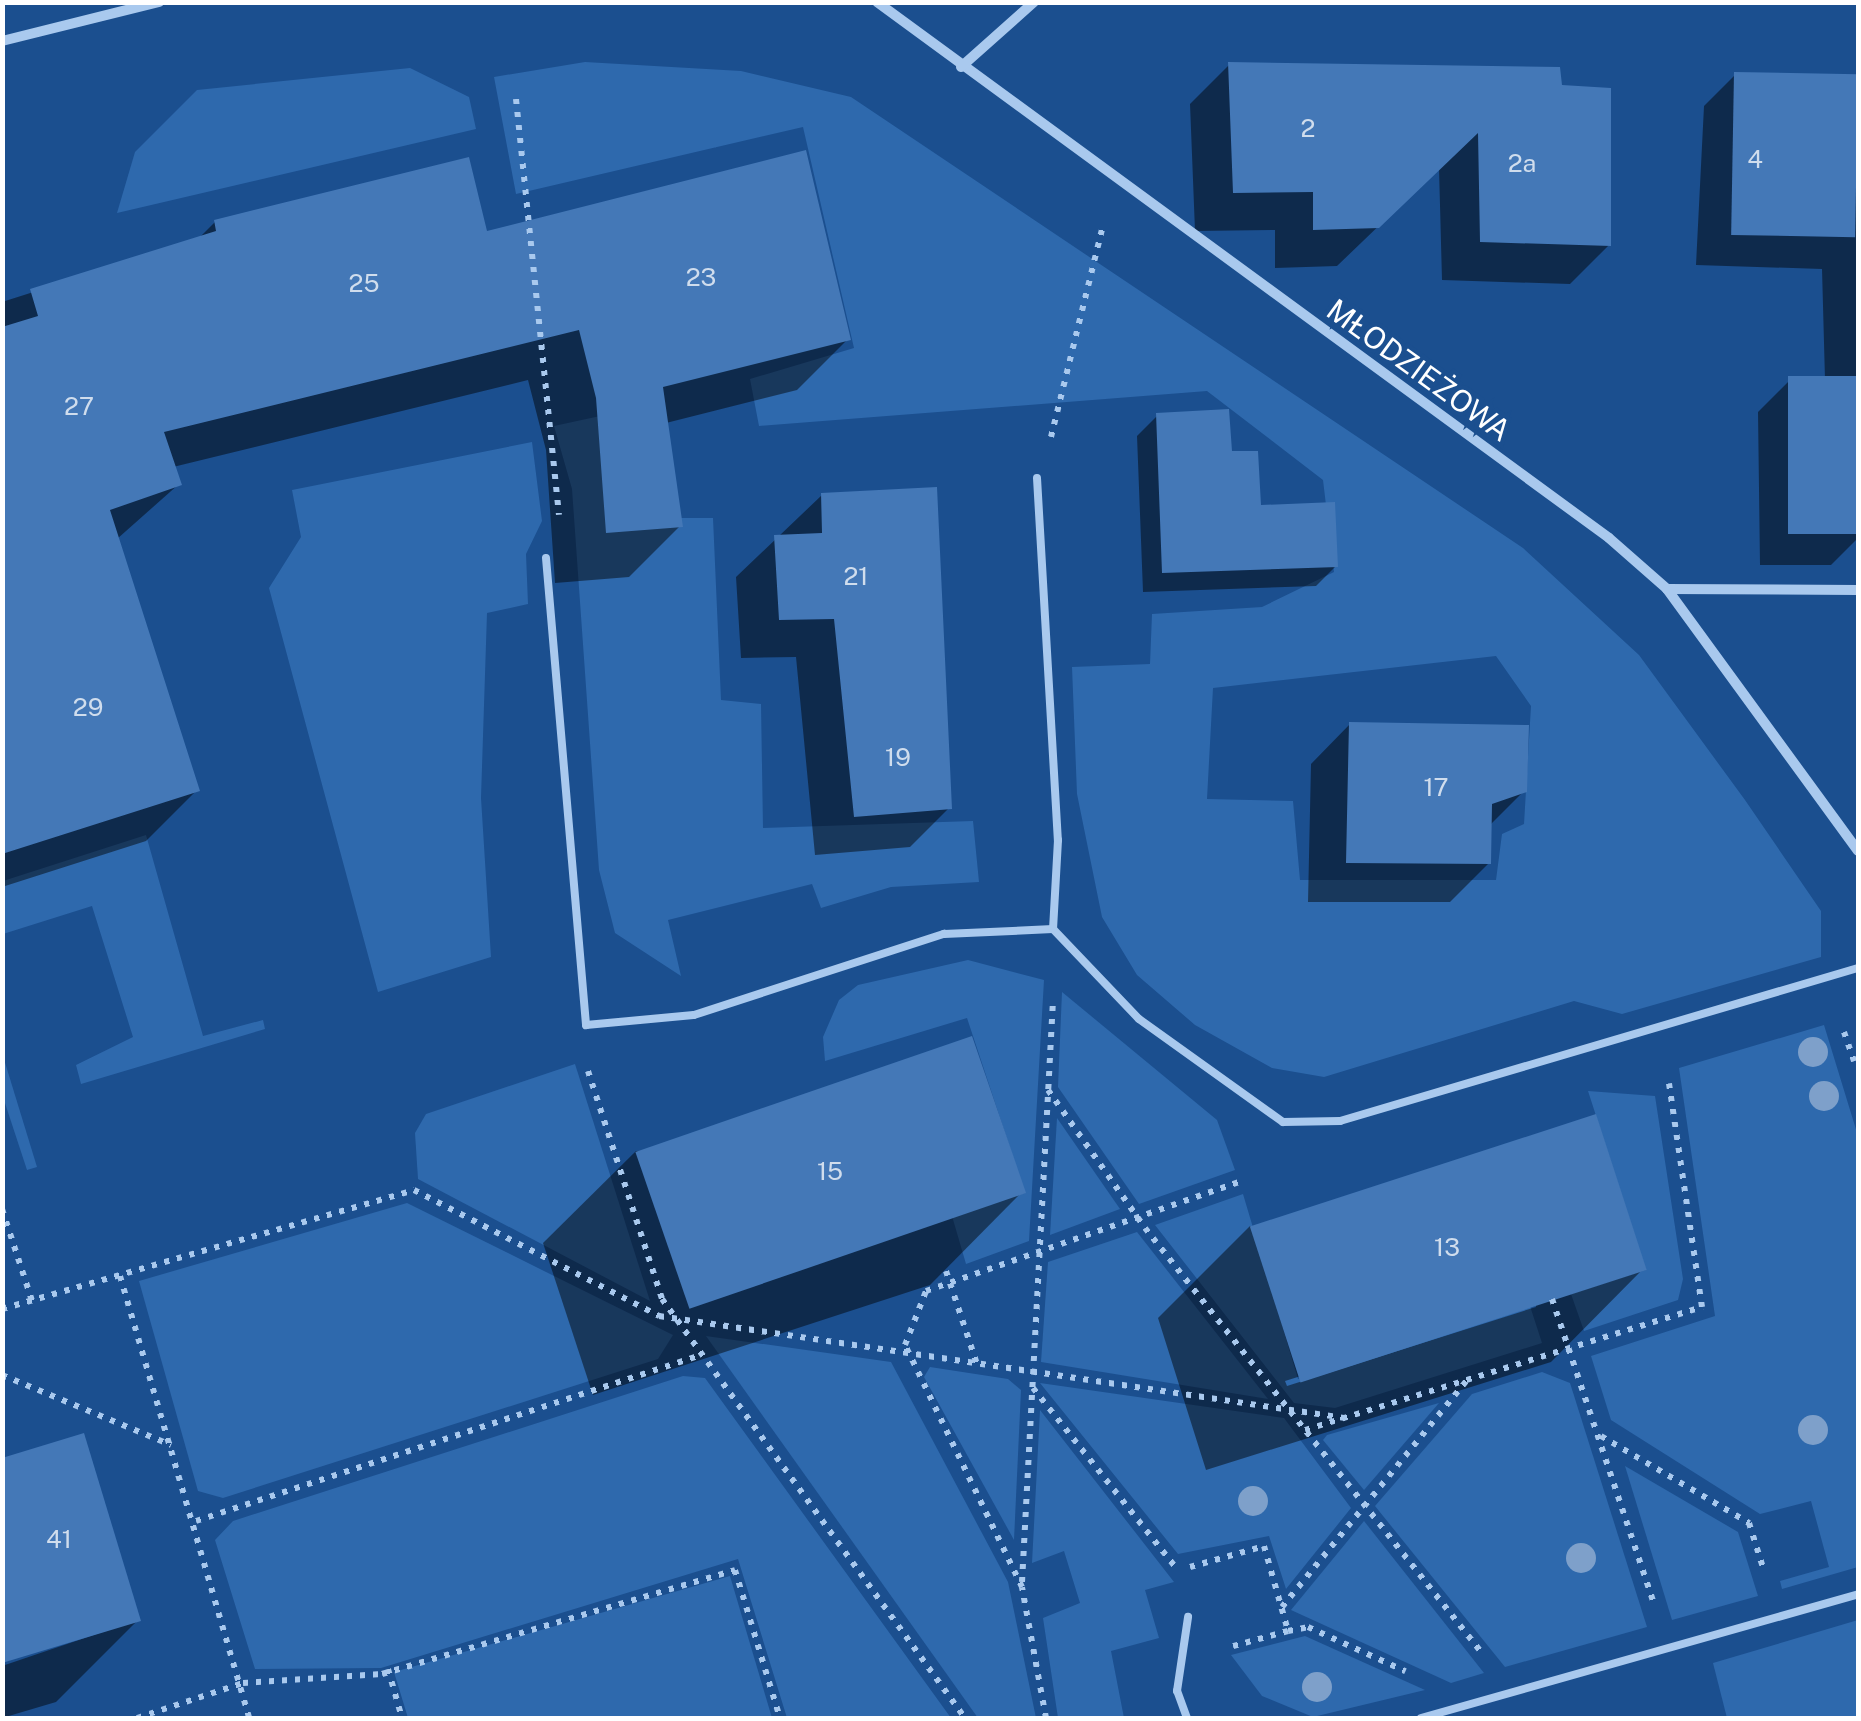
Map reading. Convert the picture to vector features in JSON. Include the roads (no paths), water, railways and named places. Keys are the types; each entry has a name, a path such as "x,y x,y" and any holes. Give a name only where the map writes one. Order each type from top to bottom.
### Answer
{"street":[{"path":"2,42 160,2"},
{"name":"MŁODZIEŻOWA","path":"877,2 1666,589 1858,851"},
{"path":"962,67 1034,2"},
{"path":"1666,589 1858,590"}],"lane":[{"path":"1037,478 1058,840 1052,929 1140,1019 1283,1122 1340,1122 1858,968"},
{"path":"546,558 586,1025 694,1015 944,934 1052,929"},
{"path":"1420,1718 1858,1594"},
{"path":"1187,1718 1177,1691 1188,1617"}]}
